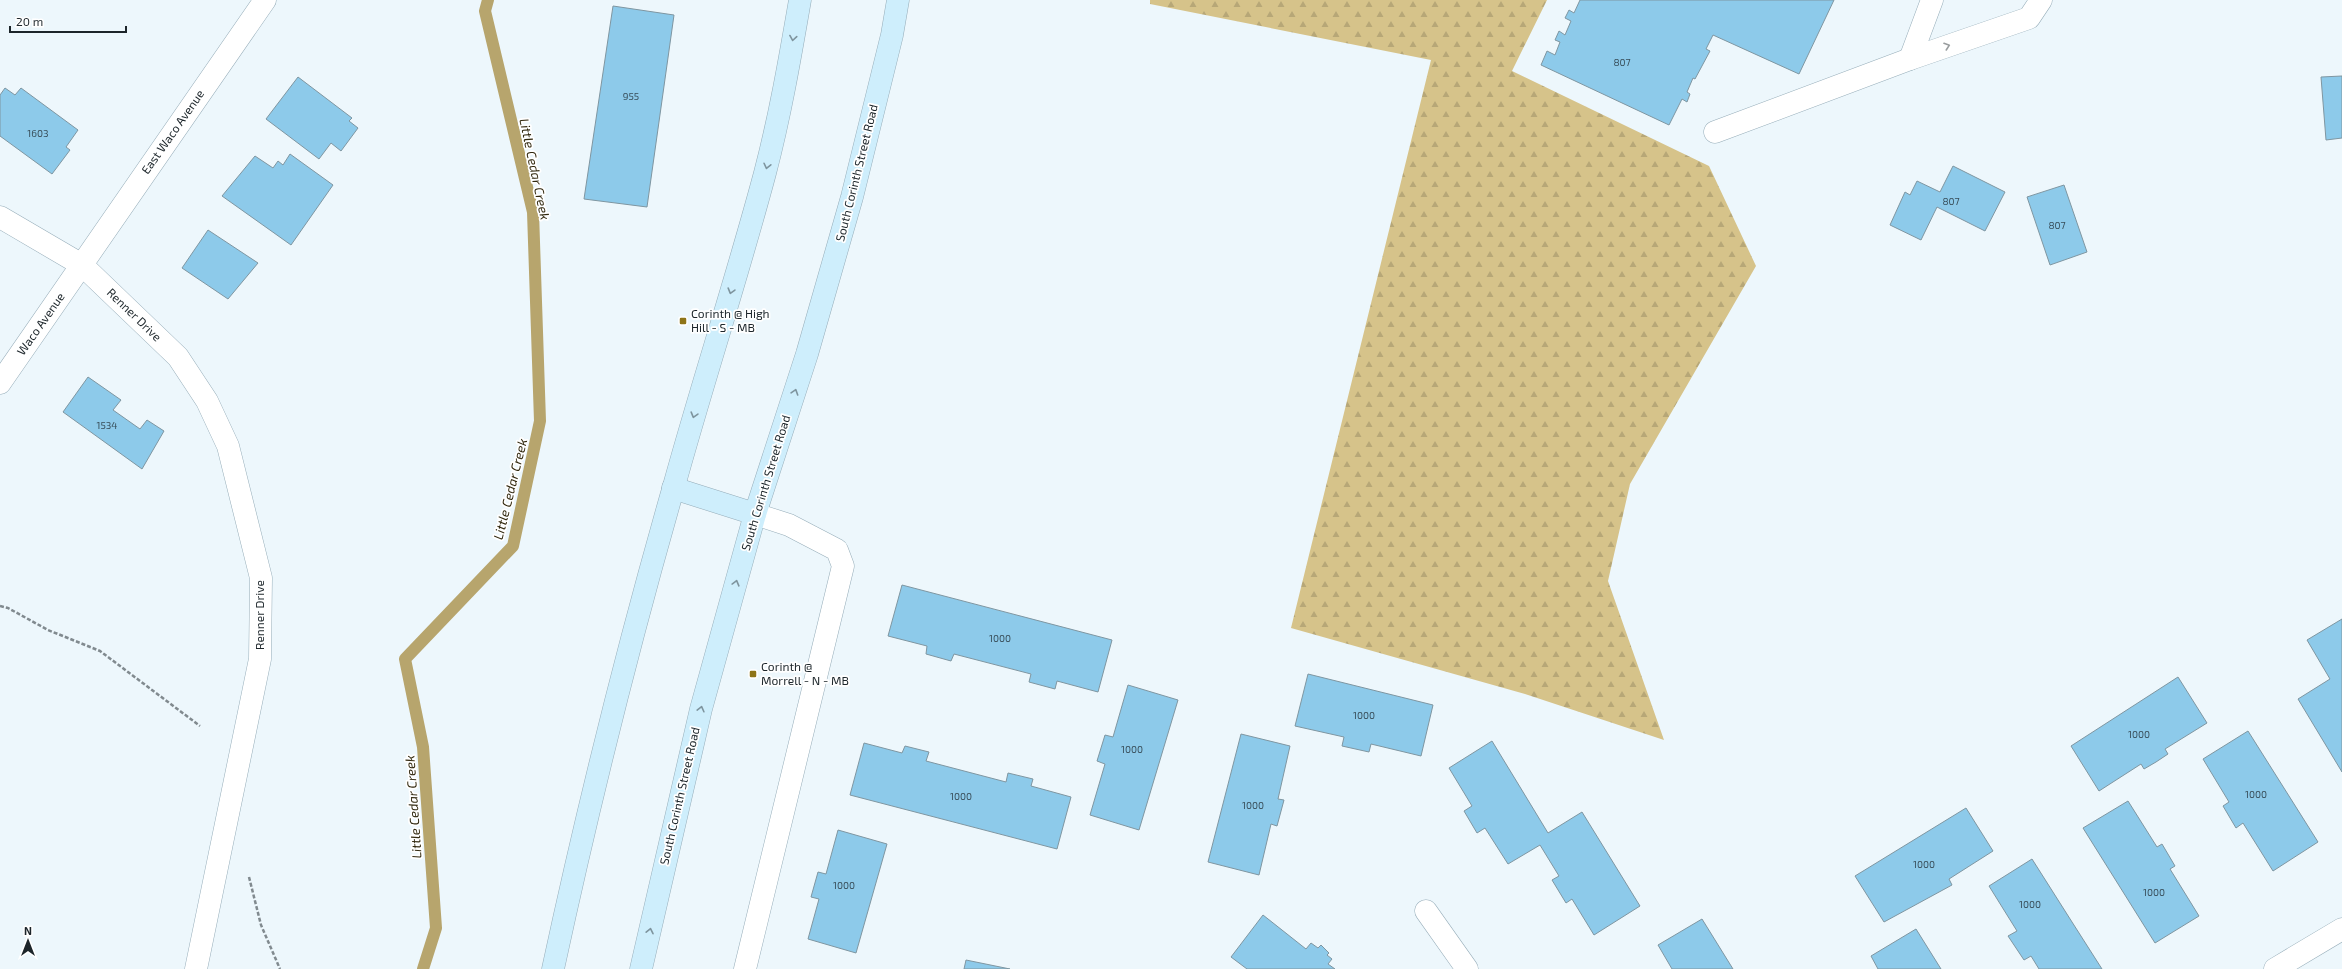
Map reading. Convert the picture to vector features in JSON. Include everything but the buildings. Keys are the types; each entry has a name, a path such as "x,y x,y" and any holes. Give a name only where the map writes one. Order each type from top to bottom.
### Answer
{"main road":[{"path":"553,969 593,793 673,488 766,171 788,71 800,0"},
{"name":"South Corinth Street Road","path":"641,969 701,709 755,514 807,354 852,197 892,35 898,0"},
{"path":"673,488 755,514"}],"street":[{"name":"East Waco Avenue","path":"82,264 265,0"},
{"path":"1910,59 1932,0"},
{"path":"1715,132 1910,59 2029,18 2041,0"},
{"name":"Renner Drive","path":"0,217 82,264 178,357 206,401 228,446 261,578 260,659 196,969"},
{"name":"Waco Avenue","path":"0,383 82,264"},
{"path":"745,969 842,566 836,550 789,525 755,514"},
{"path":"1426,911 1467,969"},
{"path":"2275,969 2342,929"}],"path":[{"path":"0,606 8,608 48,630 100,651 200,726"},
{"path":"221,849 245,863 261,925 280,969"}],"green space":[{"path":"1150,0 1547,0 1512,71 1709,166 1756,266 1630,484 1608,581 1664,740 1525,694 1291,628 1431,60 1150,4"}],"waterway":[{"name":"Little Cedar Creek","path":"423,969 436,928 423,747 405,659 513,546 540,421 533,212 485,11 488,0"}],"place":[{"name":"Corinth @ High Hill - S - MB","path":"683,321"},
{"name":"Corinth @ Morrell - N - MB","path":"753,674"}]}
